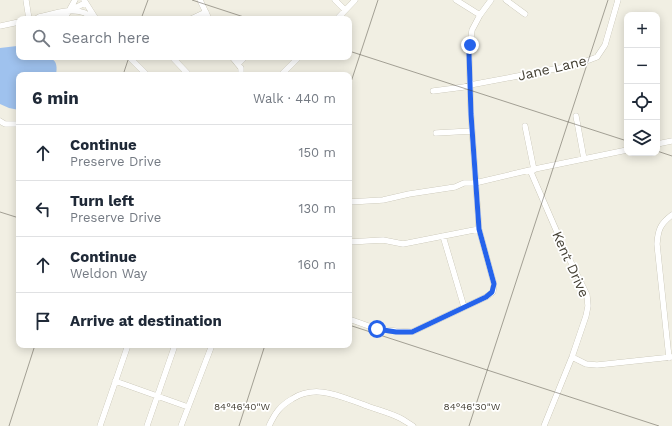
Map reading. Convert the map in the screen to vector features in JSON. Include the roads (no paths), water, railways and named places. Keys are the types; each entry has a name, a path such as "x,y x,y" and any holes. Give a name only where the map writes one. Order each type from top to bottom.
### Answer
{"street":[{"path":"26,0 29,16"},
{"path":"66,16 75,0"},
{"path":"200,0 208,16"},
{"path":"335,0 345,10"},
{"path":"340,16 355,0"},
{"path":"456,0 480,15"},
{"path":"352,320 377,329 396,332 412,332 486,297 492,292 494,284 479,229 472,130 469,53 472,30 480,15 491,0"},
{"path":"506,0 525,14"},
{"name":"Jane Lane","path":"433,91 464,87 576,65 597,57 605,45 618,0"},
{"path":"69,11 85,2 94,16"},
{"path":"39,16 65,11 77,11 88,16"},
{"path":"197,16 206,12"},
{"path":"0,26 16,23"},
{"path":"132,60 144,72"},
{"path":"175,60 186,72"},
{"path":"235,60 241,68 241,72"},
{"path":"238,64 242,60"},
{"path":"284,72 296,60"},
{"path":"576,116 584,159"},
{"path":"0,121 5,124 16,124"},
{"name":"Kent Drive","path":"525,126 532,170 563,246 587,295 588,306 572,357 544,426"},
{"path":"436,133 472,130"},
{"path":"660,143 672,141"},
{"path":"352,202 383,200 409,194 455,187 464,183 476,183 624,151"},
{"path":"572,357 586,364 597,365 671,358 657,244 658,232 663,223 672,215"},
{"path":"352,242 383,240 403,244 479,229"},
{"path":"443,236 464,307"},
{"path":"100,426 127,348"},
{"path":"146,426 173,348"},
{"path":"181,426 211,348"},
{"path":"115,381 188,407"},
{"path":"269,426 275,413 284,404 296,396 316,391 332,394 386,413 413,426"}],"water":[{"path":"16,46 16,60 53,60 56,65 57,72 16,72 16,109 0,104 0,48"}]}
